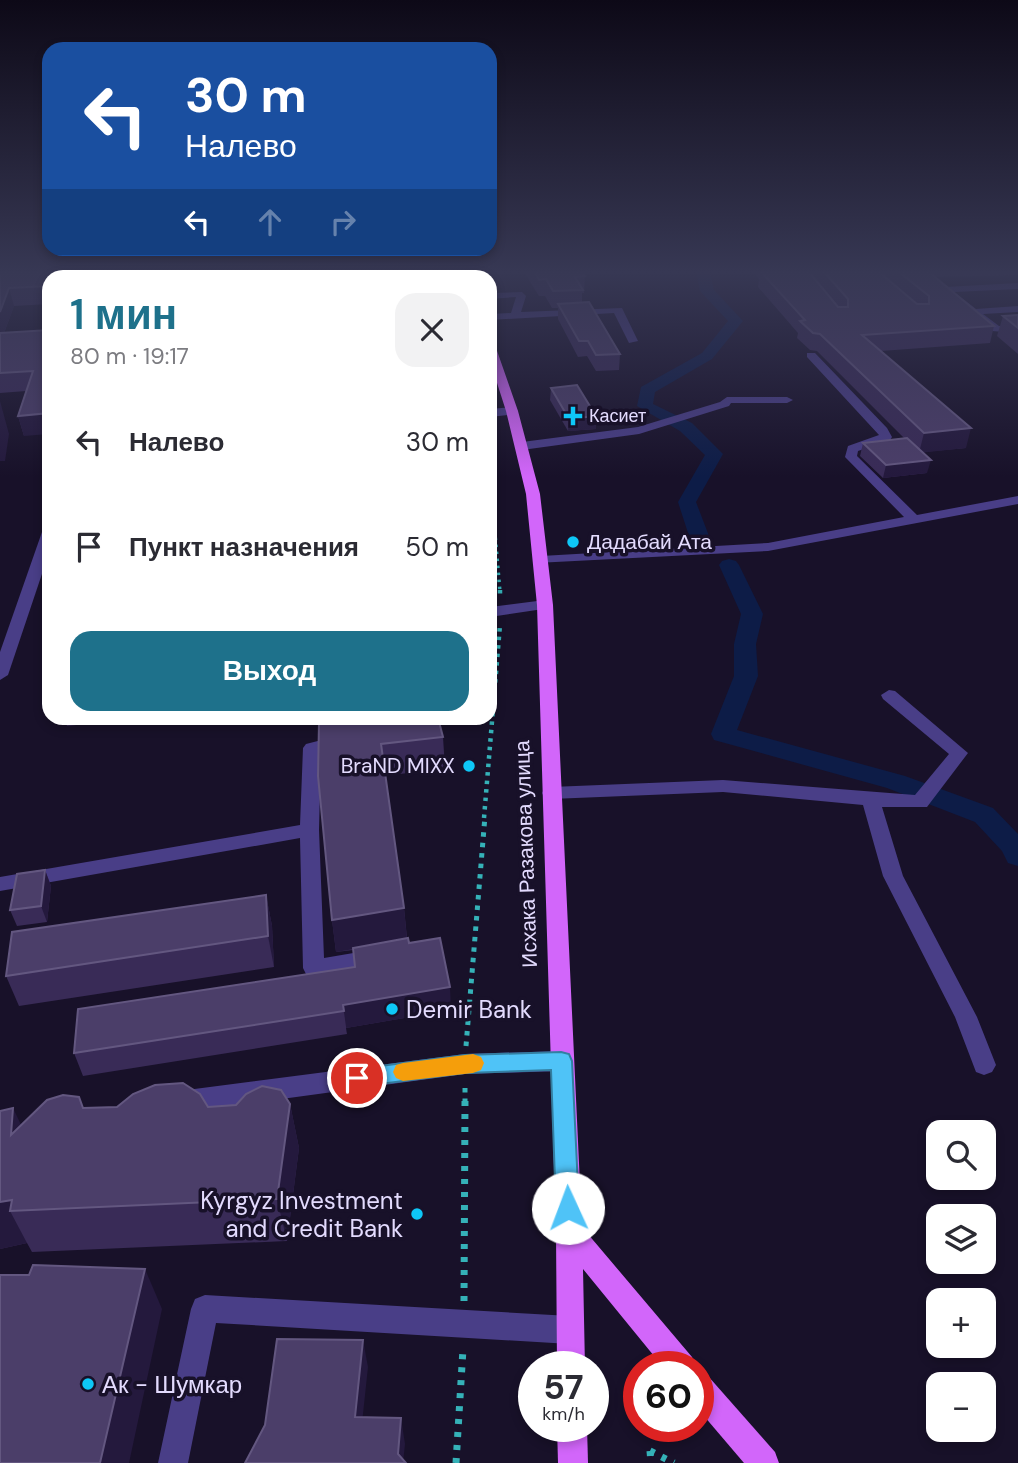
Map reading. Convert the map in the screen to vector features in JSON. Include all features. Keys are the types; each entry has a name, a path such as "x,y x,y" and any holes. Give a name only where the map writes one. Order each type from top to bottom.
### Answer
{"main road":[{"name":"Исхака Разакова улица","path":"497,371 513,411 533,494 545,605 569,1232 571,1351"},
{"path":"569,1232 669,1351"},
{"path":"714,1405 764,1463"},
{"path":"572,1442 573,1463"}],"street":[{"path":"811,355 881,428 886,438 852,449 851,457 912,518"},
{"path":"522,446 639,430 725,404 727,400 787,400"},
{"path":"497,412 513,411"},
{"path":"541,560 768,547 1018,500"},
{"path":"0,675 42,552"},
{"path":"497,611 545,605"},
{"path":"551,793 722,786 825,793 872,802 920,802 959,753 889,695"},
{"path":"357,725 358,736 312,748 309,830 314,968 392,954"},
{"path":"872,802 893,876 966,1017 984,1065"},
{"path":"0,884 309,830"},
{"path":"153,1105 465,1064 561,1061"},
{"path":"173,1463 205,1309 570,1330"}],"path":[{"path":"456,1463 464,1325 465,1064 488,725"},
{"path":"651,1463 650,1451 674,1463"}],"building":[{"path":"0,340 42,340 42,414 18,416 33,371 0,373"},
{"path":"612,340 620,354 596,355 588,341 579,341"},
{"path":"827,340 868,340 971,428 924,433"},
{"path":"577,385 596,416 569,419 551,388"},
{"path":"907,438 931,460 886,465 863,443"},
{"path":"319,725 440,725 443,737 381,744 404,908 332,920 318,776"},
{"path":"45,870 41,906 10,910 17,874"},
{"path":"266,895 268,936 6,976 12,932"},
{"path":"408,938 409,943 440,938 450,987 343,1005 344,1011 74,1053 78,1009 355,967 353,948"},
{"path":"183,1083 200,1094 208,1107 236,1105 246,1094 262,1086 281,1090 290,1104 277,1199 10,1211 12,1200 0,1202 0,1111 13,1108 11,1135 47,1100 63,1095 79,1097 83,1108 117,1107 133,1094 155,1085"},
{"path":"33,1265 145,1269 100,1463 0,1463 0,1275 29,1275"},
{"path":"277,1339 363,1340 355,1417 401,1418 398,1454 406,1463 245,1463 265,1425"}],"waterway":[{"path":"699,536 687,502 714,454 686,427 645,406 647,390 707,356 720,340"},
{"path":"729,565 752,614 745,644 746,676 723,734 896,782 984,815 1012,845 1018,856"}],"slow traffic":[{"path":"403,1072 473,1063"}],"place":[{"name":"Касиет","path":"573,416"},
{"name":"Дадабай Ата","path":"573,542"},
{"name":"BraND MIXX","path":"469,766"},
{"name":"Demir Bank","path":"392,1009"},
{"name":"Kyrgyz Investment and Credit Bank","path":"417,1214"},
{"name":"Ак - Шумкар","path":"88,1384"}],"route":[{"path":"357,1078 465,1064 561,1061 568,1208"}]}
